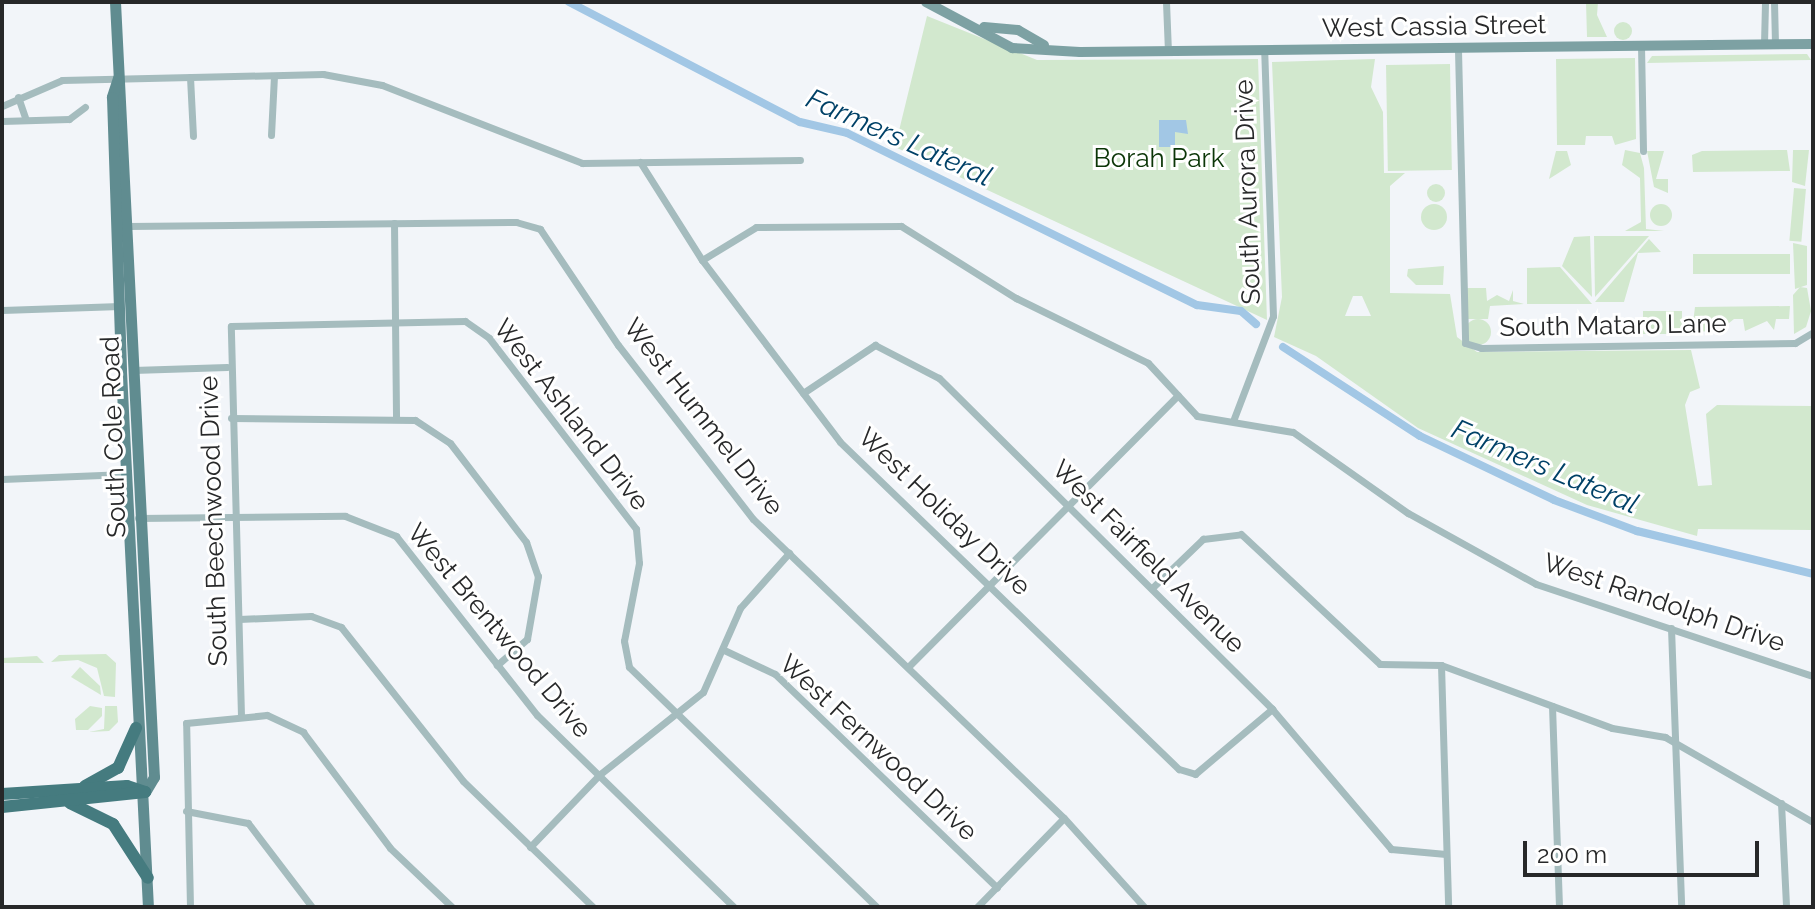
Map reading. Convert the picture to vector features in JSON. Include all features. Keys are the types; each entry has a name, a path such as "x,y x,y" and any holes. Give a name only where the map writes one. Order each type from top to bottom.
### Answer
{"highway":[{"path":"78,789 118,768 136,728"},
{"path":"2,794 78,789 145,792"},
{"path":"2,807 145,792"},
{"path":"63,801 113,824 148,878"}],"main road":[{"name":"South Cole Road","path":"115,2 128,226 122,394 126,474 133,518 154,777 145,792"},
{"name":"South Cole Road","path":"118,78 112,97 125,306 133,370 136,728 145,792 148,907"},
{"path":"122,394 135,418"}],"street":[{"name":"West Cassia Street","path":"926,2 1012,48 1264,51 1813,44"},
{"path":"1166,2 1168,51"},
{"path":"1765,2 1769,44"},
{"path":"1769,44 1774,2"},
{"path":"967,24 1018,30 1055,49"},
{"path":"1641,46 1643,151"},
{"name":"South Mataro Lane","path":"1458,50 1465,343 1481,348 1795,343 1813,332"},
{"name":"South Aurora Drive","path":"1233,421 1273,316 1264,51"},
{"path":"271,135 274,76"},
{"path":"2,106 62,80 349,76 569,159 640,162 800,160"},
{"path":"190,77 193,136"},
{"path":"18,97 26,120"},
{"path":"2,121 69,119 85,107"},
{"name":"West Holiday Drive","path":"640,162 702,260 840,442 991,583 1186,774 1201,770 1272,709"},
{"name":"West Hummel Drive","path":"128,226 516,222 540,229 618,345 753,519 1064,818 1144,907"},
{"path":"394,223 396,418"},
{"name":"West Randolph Drive","path":"702,260 756,227 901,226 1016,298 1148,363 1197,416 1293,432 1408,513 1536,584 1813,676"},
{"path":"2,310 125,306"},
{"name":"West Ashland Drive","path":"231,326 454,319 483,331 628,514 640,544 625,659 679,716 877,907"},
{"name":"South Beechwood Drive","path":"231,326 227,367 241,716"},
{"name":"West Fairfield Avenue","path":"803,393 858,350 894,351 948,385 1272,709 1391,849 1446,854"},
{"path":"133,370 227,367"},
{"path":"908,667 1178,395"},
{"path":"231,418 415,420 450,443 532,553 538,576 531,631 497,665"},
{"path":"2,479 126,474"},
{"name":"West Brentwood Drive","path":"133,518 345,516 376,523 404,545 497,665 599,775 734,907"},
{"path":"1152,588 1203,539 1241,534 1380,664 1441,665 1552,706 1675,743 1813,822"},
{"path":"530,847 599,775 679,716 710,684 746,599 789,553"},
{"path":"239,619 311,616 341,627 463,781 593,907"},
{"path":"1671,628 1681,907"},
{"name":"West Fernwood Drive","path":"724,650 775,674 997,888"},
{"path":"1441,665 1448,907"},
{"path":"1552,706 1559,907"},
{"path":"190,907 186,723 241,716 281,718 303,732 390,848 451,907"},
{"path":"1781,803 1786,907"},
{"path":"186,811 248,823 312,907"},
{"path":"977,907 1064,818"}],"green space":[{"path":"1586,2 1598,2 1597,15 1607,37 1587,37"},
{"name":"Borah Park","path":"927,16 1037,60 1258,59 1267,320 895,147"},
{"path":"1619,22 1627,22 1632,31 1630,38 1619,40 1614,35 1614,27"},
{"path":"1807,54 1811,60 1647,63 1652,56"},
{"path":"1635,58 1636,139 1615,145 1612,136 1586,136 1585,145 1557,145 1556,59"},
{"path":"1375,59 1371,87 1383,112 1384,173 1405,173 1390,186 1390,293 1450,294 1457,337 1477,352 1691,350 1700,388 1690,392 1685,405 1698,486 1712,485 1706,414 1717,405 1813,406 1813,530 1698,529 1697,536 1587,505 1418,428 1316,356 1274,337 1282,297 1272,62","holes":["1353,296 1362,296 1371,316 1345,316"]},
{"path":"1450,64 1452,170 1388,171 1386,65"},
{"path":"1625,150 1640,153 1644,168 1646,229 1664,231 1625,231 1641,222 1640,178 1622,165"},
{"path":"1787,150 1790,171 1693,172 1692,155 1702,151"},
{"path":"1793,150 1809,150 1805,186 1792,182"},
{"path":"1556,151 1567,151 1571,165 1549,179"},
{"path":"1647,151 1664,151 1656,179 1668,179 1668,193 1654,187"},
{"path":"1436,184 1445,193 1436,202 1427,193"},
{"path":"1794,188 1806,189 1801,242 1789,241"},
{"path":"1434,204 1443,208 1447,217 1443,226 1434,230 1425,226 1421,217 1425,208"},
{"path":"1661,204 1669,207 1672,215 1669,223 1661,226 1653,223 1650,215 1653,207"},
{"path":"1590,236 1592,297 1562,266 1574,237"},
{"path":"1594,236 1649,236 1595,297"},
{"path":"1649,239 1661,252 1638,253 1624,302 1595,302"},
{"path":"1793,243 1807,246 1807,285 1795,289"},
{"path":"1693,254 1790,254 1790,274 1693,274"},
{"path":"1444,266 1443,285 1416,285 1407,276 1408,269"},
{"path":"1560,267 1592,304 1527,304 1527,268"},
{"path":"1800,287 1807,288 1811,311 1806,327 1794,334 1793,295"},
{"path":"1465,288 1486,288 1487,301 1497,295 1509,301 1513,290 1513,301 1524,304 1490,306 1488,319 1463,319"},
{"path":"1790,306 1789,319 1776,319 1774,330 1767,321 1745,331 1743,319 1734,319 1718,332 1692,331 1695,307"},
{"path":"1643,311 1682,311 1682,334 1643,334"},
{"path":"1478,319 1487,323 1491,332 1487,341 1478,345 1469,341 1465,332 1469,323"},
{"path":"106,654 116,663 115,697 104,696 97,668 78,660 51,662 59,655"},
{"path":"37,656 44,663 2,663 2,658"},
{"path":"80,667 100,686 101,695 71,677"},
{"path":"90,706 102,708 102,716 88,730 76,730 75,719"},
{"path":"105,706 117,706 118,722 109,731 89,732 104,729"}],"water":[{"path":"1159,120 1186,120 1188,134 1175,132 1175,147 1159,147"}],"waterway":[{"name":"Farmers Lateral","path":"569,2 800,122 847,133 1197,305 1241,311 1256,324"},
{"name":"Farmers Lateral","path":"1283,347 1420,436 1554,500 1637,531 1813,574"}]}
